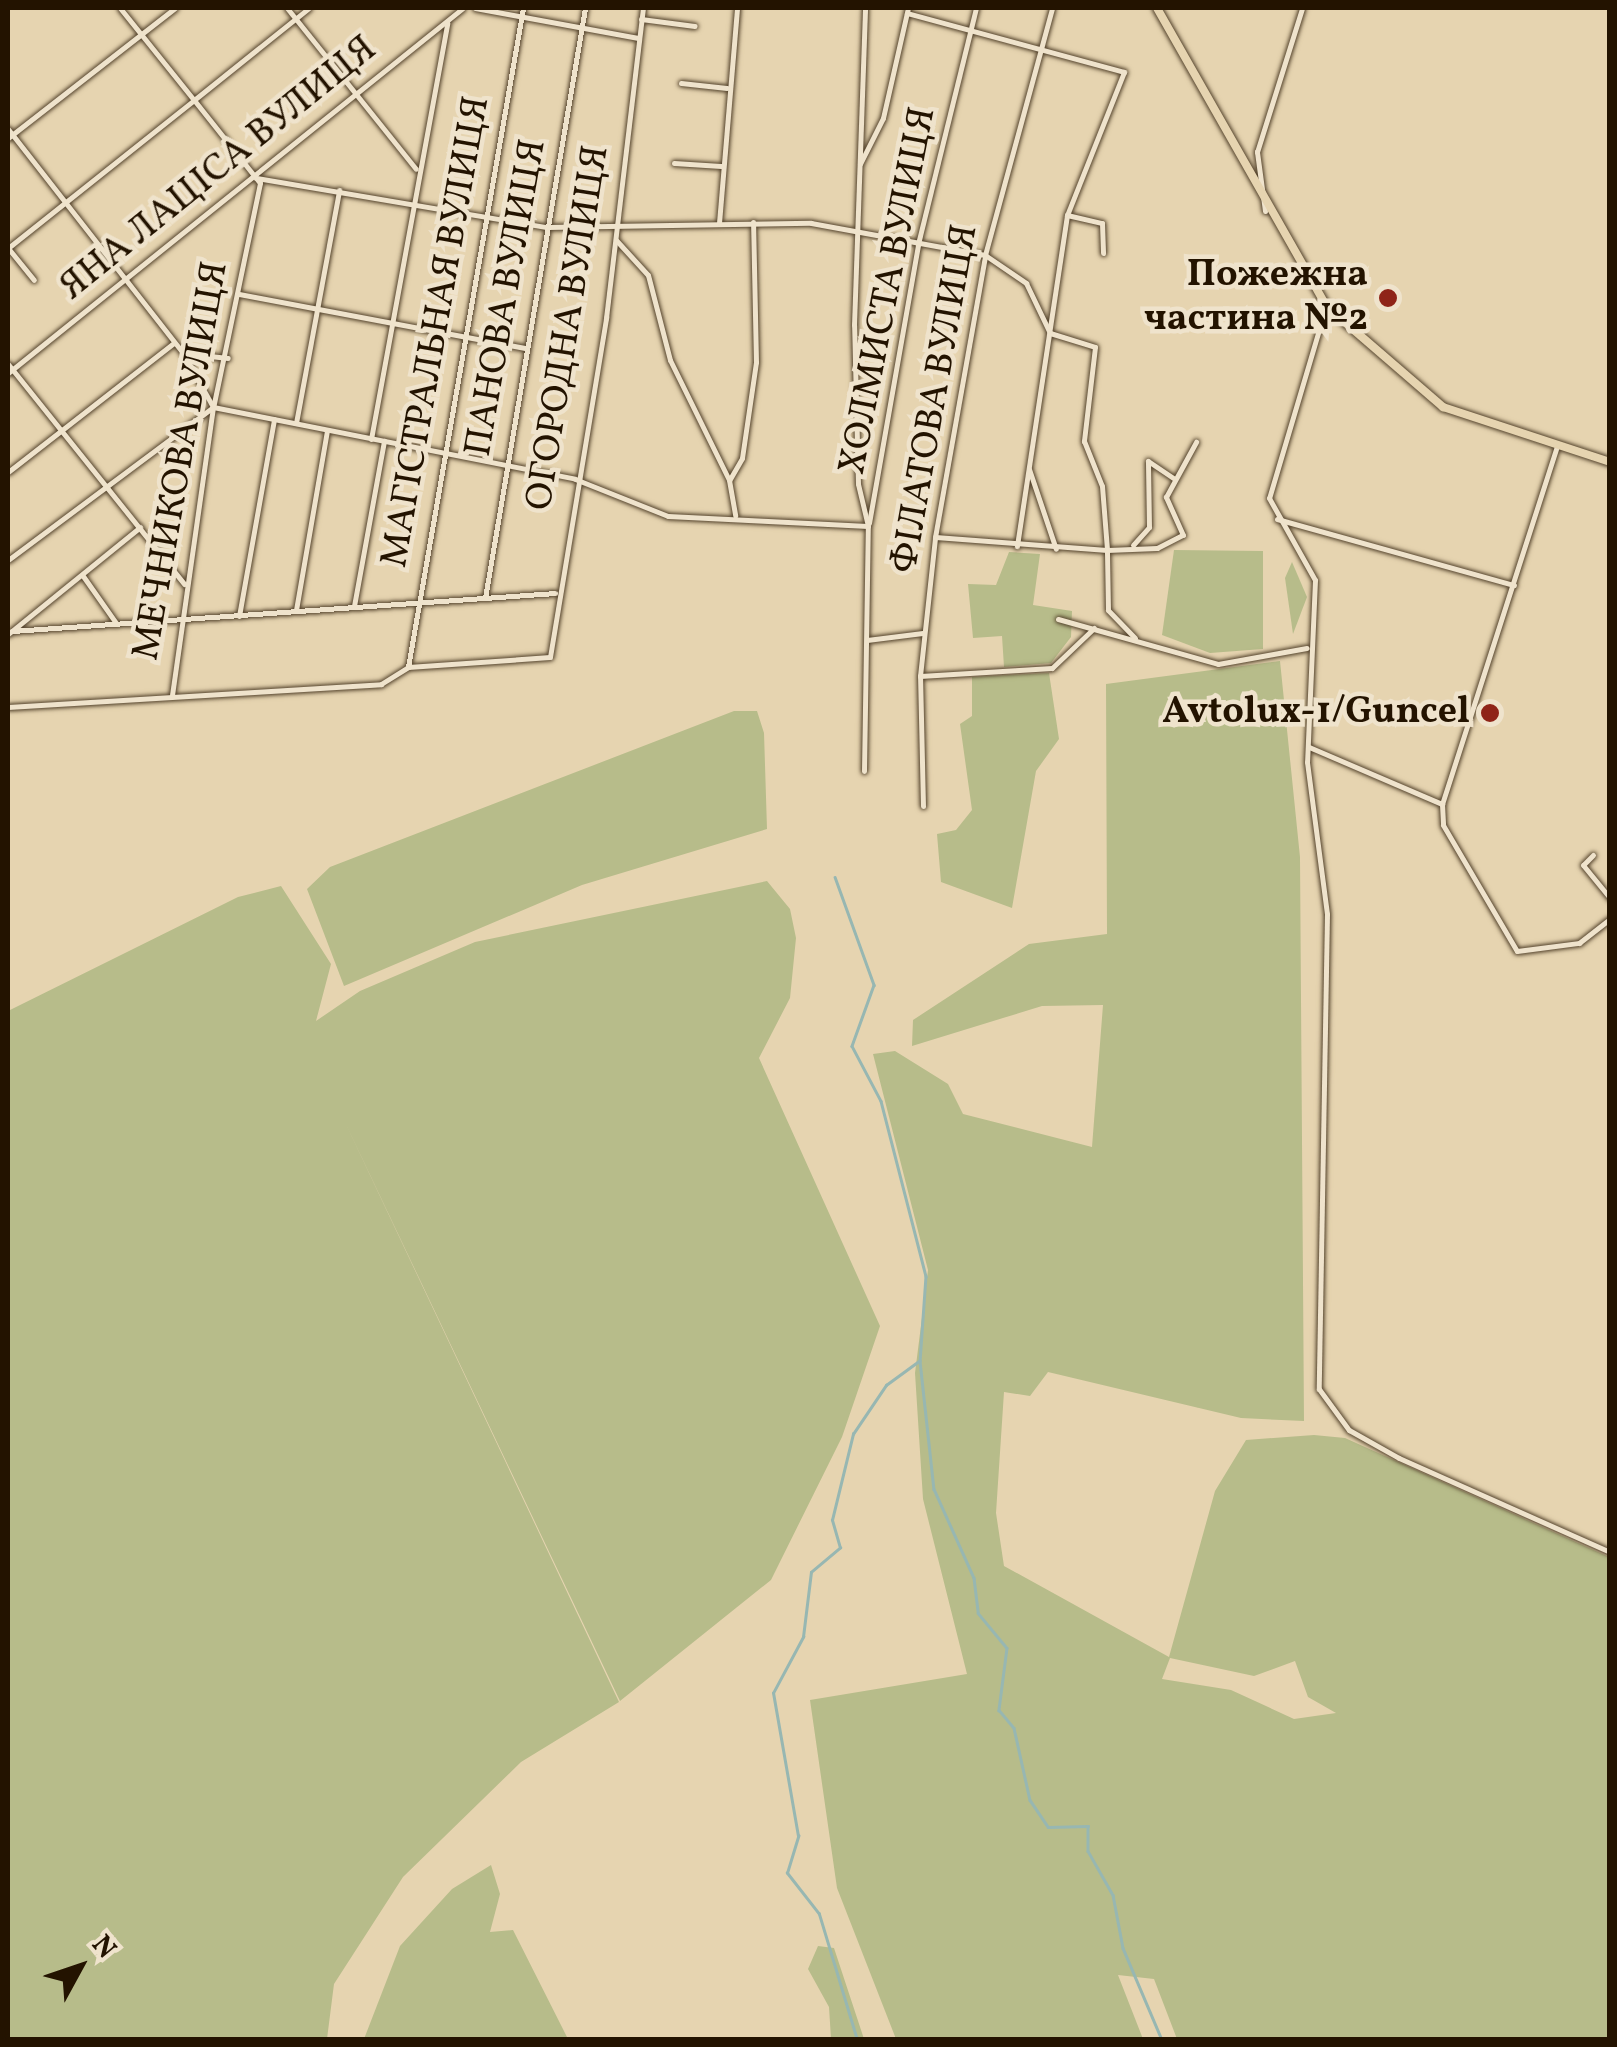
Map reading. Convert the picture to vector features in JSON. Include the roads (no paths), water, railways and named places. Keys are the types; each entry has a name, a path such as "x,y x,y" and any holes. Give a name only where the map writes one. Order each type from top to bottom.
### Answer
{"main road":[{"path":"1157,8 1265,211 1326,306 1444,407 1610,462"}],"street":[{"path":"120,8 256,178 547,227 753,222 856,228 918,244 986,255 1026,283 1050,334 1095,346 1084,442 1102,486 1108,610 1134,638"},
{"path":"175,8 9,134 174,343 213,407"},
{"path":"287,8 418,171"},
{"path":"34,280 8,248 309,8"},
{"name":"ЯНА ЛАЦІСА ВУЛИЦЯ","path":"9,368 256,178 464,8"},
{"path":"476,8 638,38"},
{"name":"МАГІСТРАЛЬНАЯ ВУЛИЦЯ","path":"408,667 416,603 523,8"},
{"name":"ПАНОВА ВУЛИЦЯ","path":"485,598 585,8"},
{"name":"ОГОРОДНА ВУЛИЦЯ","path":"408,667 550,657 555,593 616,240 643,8"},
{"path":"720,223 720,166 737,8"},
{"path":"864,8 856,228 858,484 868,526 864,771"},
{"name":"ХОЛМИСТА ВУЛИЦЯ","path":"868,526 918,244 976,8"},
{"name":"ФІЛАТОВА ВУЛИЦЯ","path":"923,806 920,676 934,537 986,255 1052,8"},
{"path":"1265,211 1257,152 1302,8"},
{"path":"858,166 884,118 908,10 1044,44 1124,72 1067,215 1017,546"},
{"path":"641,18 695,26"},
{"path":"370,438 448,20"},
{"path":"682,83 727,88"},
{"path":"674,163 720,166"},
{"name":"МЕЧНИКОВА ВУЛИЦЯ","path":"172,696 176,620 213,407 228,358 256,178"},
{"path":"296,424 313,308 339,190"},
{"path":"1067,215 1102,223 1103,253"},
{"path":"729,480 742,458 756,362 753,222"},
{"path":"616,240 648,275 670,360 729,480 735,515"},
{"path":"239,294 525,348"},
{"path":"1326,306 1269,498 1277,519 1315,580 1308,648 1308,747 1327,914 1319,1389 1349,1430 1399,1458 1610,1552"},
{"path":"8,472 174,343"},
{"path":"182,354 228,358"},
{"path":"9,368 184,584"},
{"path":"8,560 213,407 575,480 668,516 735,515 868,526"},
{"path":"239,616 274,420"},
{"path":"296,611 327,431"},
{"path":"354,607 384,442"},
{"path":"934,537 1107,550 1184,535 1166,497 1172,478 1196,442"},
{"path":"1556,446 1442,804 1444,825 1517,951 1579,942 1610,919"},
{"path":"1132,546 1149,527 1148,461 1172,478"},
{"path":"1027,466 1056,549"},
{"path":"1277,519 1514,585"},
{"path":"10,632 140,527"},
{"path":"83,576 116,623"},
{"path":"10,632 555,593"},
{"path":"1058,619 1218,664 1308,648"},
{"path":"920,676 1052,668 1094,628"},
{"path":"868,640 924,633"},
{"path":"8,707 380,684 408,667"},
{"path":"1308,747 1442,804"},
{"path":"1593,855 1583,865 1610,898"}],"waterway":[{"path":"835,877 874,985 852,1046 881,1101 926,1276 920,1361 934,1489 974,1578 978,1613 1007,1648 999,1710 1014,1728 1030,1800 1048,1827 1088,1826 1088,1851 1113,1895 1123,1948 1162,2040"},
{"path":"857,2040 819,1914 787,1873 798,1836 773,1693 803,1637 811,1572 840,1548 832,1520 853,1434 886,1385 919,1361"}],"place":[{"name":"Пожежна частина №2","path":"1388,298"},
{"name":"Avtolux-1/Guncel","path":"1490,713"}]}
